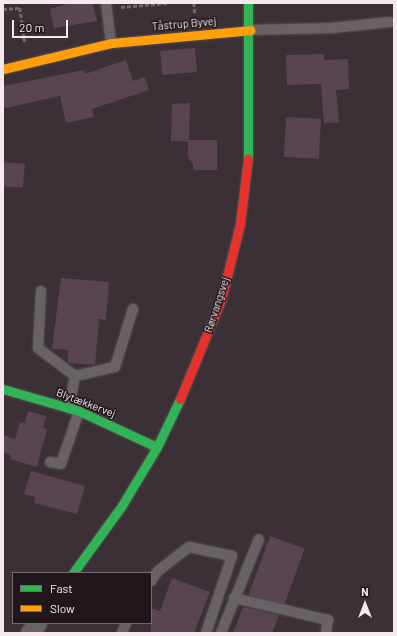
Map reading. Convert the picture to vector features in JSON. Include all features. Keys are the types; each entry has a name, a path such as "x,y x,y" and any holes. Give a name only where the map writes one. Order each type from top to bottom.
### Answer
{"street":[{"name":"Rørvangsvej","path":"74,572 121,507 157,447 196,367 221,300 240,224 249,137 250,30 248,3"},
{"name":"Tåstrup Byvej","path":"3,69 111,43 250,30"},
{"name":"Blytækkervej","path":"3,389 74,409 157,447"},
{"path":"30,633 36,624"}],"lane":[{"path":"106,6 111,43"},
{"path":"250,30 332,28 390,22"},
{"path":"41,291 38,348 75,376 115,367 133,309"},
{"path":"50,462 61,464 74,409 75,376"},
{"path":"220,633 259,539"},
{"path":"152,580 158,571 188,547 232,556 206,633"},
{"path":"234,598 328,620 326,633"}],"path":[{"path":"106,6 168,3"},
{"path":"3,9 20,8 27,63"}],"building":[{"path":"70,3 93,3 97,21 54,28 50,9"},
{"path":"195,48 197,72 162,75 160,51"},
{"path":"324,54 324,60 348,59 349,89 336,90 339,122 324,123 321,84 287,85 286,55"},
{"path":"126,60 133,81 145,77 149,90 92,109 94,117 66,123 60,96 6,108 3,105 3,86 84,70 85,74"},
{"path":"190,103 189,140 217,140 217,170 193,170 193,163 188,158 188,142 171,141 172,104"},
{"path":"286,117 321,119 319,159 284,157"},
{"path":"3,162 25,164 23,188 3,186"},
{"path":"61,278 109,282 106,320 99,319 95,365 68,363 68,350 52,349"},
{"path":"28,411 46,416 43,428 47,429 37,467 10,459 11,456 3,451 3,435 15,439 20,422 25,423"},
{"path":"31,471 85,486 77,514 34,503 35,497 24,494"},
{"path":"270,536 305,549 283,608 248,595"},
{"path":"172,578 210,592 194,633 151,633 152,608 160,611"},
{"path":"243,607 279,615 272,633 233,633"}],"traffic: fast":[{"path":"248,3 248,158"},
{"path":"3,389 79,411 157,447"},
{"path":"74,572 121,507 157,447 180,399"}],"traffic: slow":[{"path":"3,69 111,43 250,30"}],"traffic: jam":[{"path":"180,399 221,300 240,224 248,158"}]}
